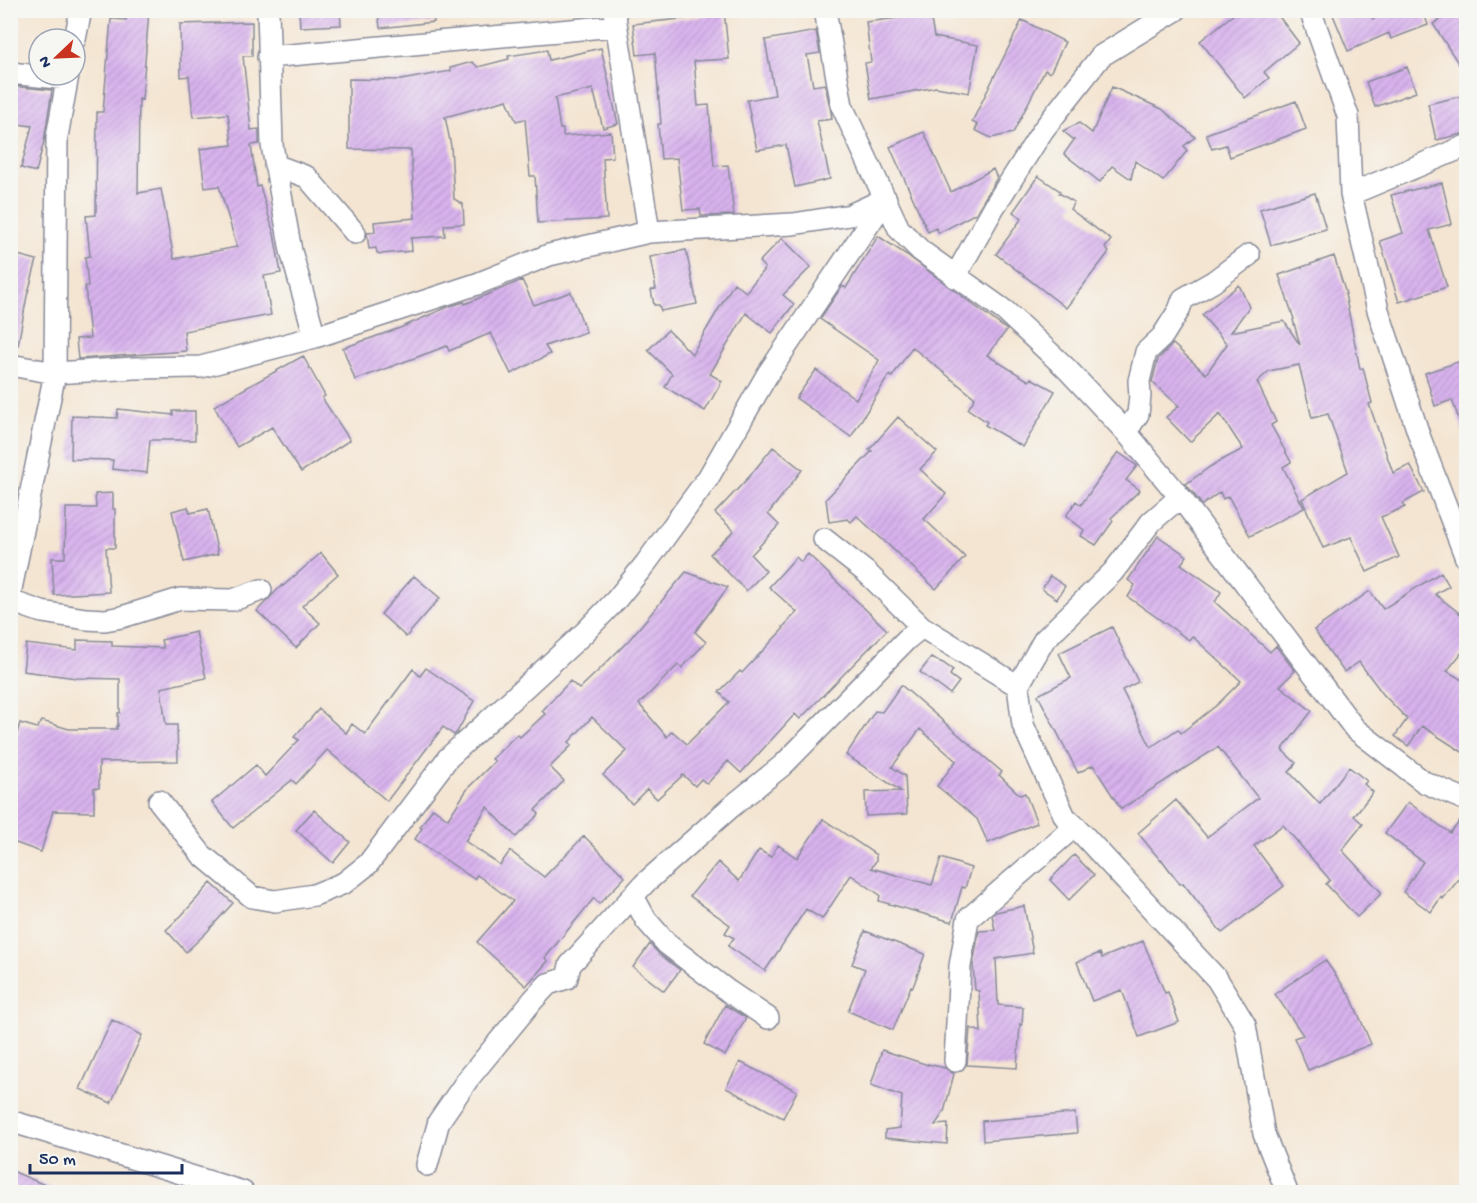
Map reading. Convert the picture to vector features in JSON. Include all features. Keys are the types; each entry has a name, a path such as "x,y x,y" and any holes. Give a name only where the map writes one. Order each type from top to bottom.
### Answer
{"street":[{"path":"77,27 81,10"},
{"path":"268,10 272,145 291,251 315,337"},
{"path":"825,10 842,106 899,229 921,251 1005,311 1067,369 1125,432 1180,497 1355,729 1424,782 1467,800"},
{"path":"956,277 994,207 1042,130 1101,56 1176,10"},
{"path":"1310,10 1348,116 1351,194 1378,310 1420,438 1467,558"},
{"path":"268,57 615,18 650,232"},
{"path":"10,73 27,74"},
{"path":"10,594 55,373 57,136 65,87"},
{"path":"1351,194 1467,146"},
{"path":"275,165 307,177 355,233"},
{"path":"10,365 55,373 201,367 315,337 477,284 549,255 650,232 793,224 850,215 885,199"},
{"path":"159,801 202,855 252,897 275,901 314,895 344,883 368,864 448,758 584,633 616,600 646,563 708,478 767,375 885,199"},
{"path":"1125,432 1138,414 1140,396 1138,381 1146,352 1161,337 1183,299 1213,282 1249,255"},
{"path":"1180,497 1151,522 1113,572 1044,640 1018,686 1023,725 1065,817 1075,825 1217,979 1245,1025 1264,1134 1287,1192"},
{"path":"824,539 867,573 922,627 1018,686"},
{"path":"10,601 42,612 105,620 180,599 233,600 261,590"},
{"path":"427,1165 440,1121 468,1078 540,992 549,984 567,978 570,965 633,896 730,807 783,765 907,639 922,627"},
{"path":"955,1061 960,966 968,919 1075,825"},
{"path":"633,896 646,920 667,944 728,991 768,1018"},
{"path":"10,1122 243,1192"}],"building":[{"path":"127,10 149,10 142,100 139,99 138,193 161,189 174,259 237,247 219,186 205,188 200,149 232,145 228,114 193,117 189,76 181,77 180,24 252,22 252,56 243,56 251,130 259,129 259,144 251,145 257,187 260,186 274,234 281,273 264,276 271,315 184,331 186,351 78,359 76,339 90,338 85,286 88,286 85,257 90,256 86,216 96,215 97,112 103,112 111,19 126,20"},
{"path":"299,10 340,10 341,25 300,27"},
{"path":"378,10 434,10 434,22 380,28"},
{"path":"709,10 724,10 729,59 694,61 698,106 709,105 714,166 728,165 734,215 701,216 700,209 683,210 677,158 661,159 658,124 661,124 655,53 637,55 633,24 709,16"},
{"path":"1239,10 1274,10 1299,43 1264,72 1269,78 1245,98 1200,41"},
{"path":"1331,10 1369,10 1373,19 1395,10 1423,10 1428,25 1391,39 1389,33 1348,51"},
{"path":"1455,10 1467,28 1467,77 1433,24"},
{"path":"930,14 934,37 978,45 969,93 936,87 871,99 865,63 871,62 866,22"},
{"path":"1022,20 1065,42 1050,73 1045,70 1013,133 991,138 975,130 978,125 972,122"},
{"path":"816,31 820,53 807,55 813,86 825,84 831,112 832,119 817,121 830,179 795,187 786,145 757,150 747,100 775,95 765,40"},
{"path":"601,48 618,124 603,128 593,89 555,98 563,136 611,132 613,157 603,158 607,219 538,223 535,176 530,176 525,119 516,121 507,100 445,117 451,146 454,199 463,204 464,224 444,225 445,236 411,238 412,251 381,254 377,253 376,248 369,249 367,233 375,232 374,222 415,218 411,150 349,149 349,79 401,80 451,71 450,68 472,62 478,67 509,59 508,56 547,50 549,60"},
{"path":"1407,67 1416,92 1375,107 1366,82"},
{"path":"10,86 52,90 44,141 36,172 21,168 32,126 10,123"},
{"path":"1112,87 1162,109 1195,137 1184,146 1187,151 1163,181 1135,161 1131,179 1112,166 1100,182 1064,154 1074,140 1063,131 1079,123 1092,133"},
{"path":"1462,96 1467,114 1467,133 1436,140 1428,104"},
{"path":"1296,101 1306,129 1230,157 1226,145 1212,149 1206,134"},
{"path":"924,132 951,192 993,169 997,178 976,213 939,233 936,228 928,232 890,147"},
{"path":"1038,176 1074,202 1070,209 1111,240 1105,248 1109,252 1066,308 996,254 1022,218 1013,212"},
{"path":"1442,183 1452,224 1429,230 1447,287 1399,302 1380,241 1403,233 1391,195"},
{"path":"1315,193 1326,229 1271,245 1260,209"},
{"path":"878,236 1007,330 987,355 1029,381 1031,378 1055,391 1023,447 985,425 987,422 968,409 975,398 912,347 892,377 889,375 851,437 796,398 816,370 856,399 876,366 879,360 820,319 842,286 846,288"},
{"path":"782,238 811,267 783,295 794,304 772,333 746,313 710,374 722,381 705,411 665,387 672,374 648,350 668,330 692,354 734,283 746,292 765,268 759,262"},
{"path":"686,250 697,304 661,311 659,305 654,305 651,290 656,289 650,257"},
{"path":"10,253 37,260 27,296 18,345 10,345"},
{"path":"1334,256 1346,294 1360,369 1363,368 1372,403 1369,404 1393,473 1410,465 1424,492 1403,503 1405,507 1381,517 1399,557 1367,572 1351,537 1323,548 1302,499 1348,472 1328,414 1312,418 1299,365 1269,371 1257,382 1276,422 1271,425 1291,462 1283,467 1304,508 1250,536 1228,496 1223,499 1220,492 1202,505 1186,484 1211,466 1243,449 1220,414 1190,442 1166,417 1179,406 1152,382 1158,359 1173,344 1206,374 1227,344 1202,315 1239,285 1249,307 1231,332 1284,321 1300,345 1279,275"},
{"path":"522,280 534,305 571,292 586,332 545,346 550,354 511,374 491,333 449,351 447,346 355,380 343,348 400,328 450,306 464,302 465,304"},
{"path":"303,356 325,396 322,398 350,440 301,472 272,427 237,447 214,406"},
{"path":"1467,359 1467,436 1465,436 1452,400 1435,406 1425,373"},
{"path":"118,409 173,415 173,411 195,411 195,440 150,440 147,473 112,469 113,460 71,459 72,416 117,418"},
{"path":"898,417 937,452 920,469 946,494 924,519 965,557 936,589 857,516 851,522 848,519 829,522 826,499 872,451 869,450"},
{"path":"773,447 802,470 768,514 779,525 751,555 766,571 746,591 710,554 734,531 715,513"},
{"path":"1118,452 1137,466 1126,480 1140,490 1111,518 1113,521 1096,545 1081,536 1084,530 1066,516 1076,501 1081,505"},
{"path":"113,493 115,548 106,548 109,592 54,595 52,558 65,558 66,508 96,508 95,494"},
{"path":"188,507 190,513 208,509 218,554 184,562 172,511"},
{"path":"1158,536 1187,556 1181,564 1221,592 1215,602 1270,652 1276,646 1295,671 1280,686 1312,711 1282,750 1296,763 1289,772 1320,804 1349,767 1367,781 1364,784 1373,792 1354,816 1363,824 1342,850 1382,893 1357,917 1326,884 1330,880 1283,825 1254,846 1284,886 1222,933 1183,883 1180,884 1138,833 1176,800 1207,837 1258,798 1218,747 1121,809 1093,765 1078,773 1038,695 1071,678 1059,653 1112,627 1138,682 1122,690 1151,747 1178,729 1181,733 1217,705 1241,681 1192,636 1189,640 1128,597 1135,585 1128,580"},
{"path":"321,553 338,574 302,606 320,623 296,648 257,611 282,585"},
{"path":"808,554 887,630 800,719 795,714 741,773 728,761 707,784 701,779 695,786 683,775 657,799 647,789 632,804 603,775 627,751 592,717 569,742 572,745 550,767 564,781 535,810 539,814 516,837 487,807 465,841 500,865 510,851 544,877 584,836 625,877 599,904 594,898 545,958 548,961 526,986 477,942 513,901 477,875 474,879 415,839 422,828 420,827 433,808 448,819 468,788 495,761 492,759 517,734 520,737 545,714 542,711 570,681 579,689 597,672 629,640 686,572 728,587 695,632 706,642 682,668 678,665 639,704 667,737 672,731 687,744 729,702 719,692 740,671 742,673 797,612 769,587 796,557 801,562"},
{"path":"1441,572 1449,586 1435,594 1467,619 1467,646 1447,671 1467,683 1467,755 1422,726 1408,746 1395,736 1407,719 1383,694 1359,662 1344,672 1314,630 1370,591 1383,609"},
{"path":"414,576 440,598 406,637 381,614"},
{"path":"1050,576 1065,586 1057,599 1042,589"},
{"path":"196,632 206,678 161,688 166,725 177,725 178,761 99,762 99,788 94,788 94,812 53,811 41,852 10,841 10,757 20,723 37,728 42,721 69,729 117,729 118,713 120,713 120,679 77,678 23,671 26,644 77,650 77,640 112,641 112,646 163,648 161,640"},
{"path":"931,658 953,670 950,675 959,682 950,694 920,672"},
{"path":"426,668 474,701 457,732 454,735 443,727 387,801 327,750 296,784 292,780 233,828 212,802 256,765 265,776 299,740 294,737 319,709 346,733 352,724 365,734 413,669 420,676"},
{"path":"901,685 1002,772 999,775 1020,795 1025,793 1037,823 988,843 977,819 937,786 956,761 920,729 892,767 905,776 907,814 866,816 865,792 901,791 846,755 875,711 882,712"},
{"path":"1408,802 1450,833 1467,813 1467,886 1459,879 1443,899 1441,897 1431,912 1403,892 1423,862 1385,833"},
{"path":"314,810 350,842 333,863 296,830"},
{"path":"823,819 876,855 876,861 871,868 932,885 941,858 971,868 965,888 962,887 952,922 879,901 880,895 851,875 822,919 806,909 765,971 728,946 734,938 725,933 730,925 690,896 718,862 739,881 759,850 771,857 778,845 797,858"},
{"path":"1074,855 1094,875 1069,900 1050,880"},
{"path":"211,883 233,903 186,952 166,930"},
{"path":"1024,906 1033,953 996,959 998,1005 1023,1007 1017,1068 967,1065 970,1028 981,1032 979,991 975,990 973,965 979,931 995,930 992,915 996,912"},
{"path":"865,931 925,954 893,1030 848,1011 865,969 852,964"},
{"path":"1143,941 1165,993 1168,992 1179,1022 1139,1037 1122,990 1092,1001 1077,962 1100,953 1102,958"},
{"path":"650,944 680,970 664,991 633,967"},
{"path":"1325,960 1351,997 1371,1044 1308,1070 1294,1038 1303,1035 1275,994"},
{"path":"725,1005 746,1018 725,1056 704,1044"},
{"path":"112,1020 142,1035 111,1103 80,1089"},
{"path":"882,1050 945,1068 954,1074 944,1112 935,1125 948,1124 947,1144 885,1138 885,1130 900,1128 902,1096 871,1085"},
{"path":"740,1062 797,1091 783,1118 726,1088"},
{"path":"1075,1113 1077,1133 983,1141 982,1121"},
{"path":"10,1170 61,1192 10,1192"}]}
